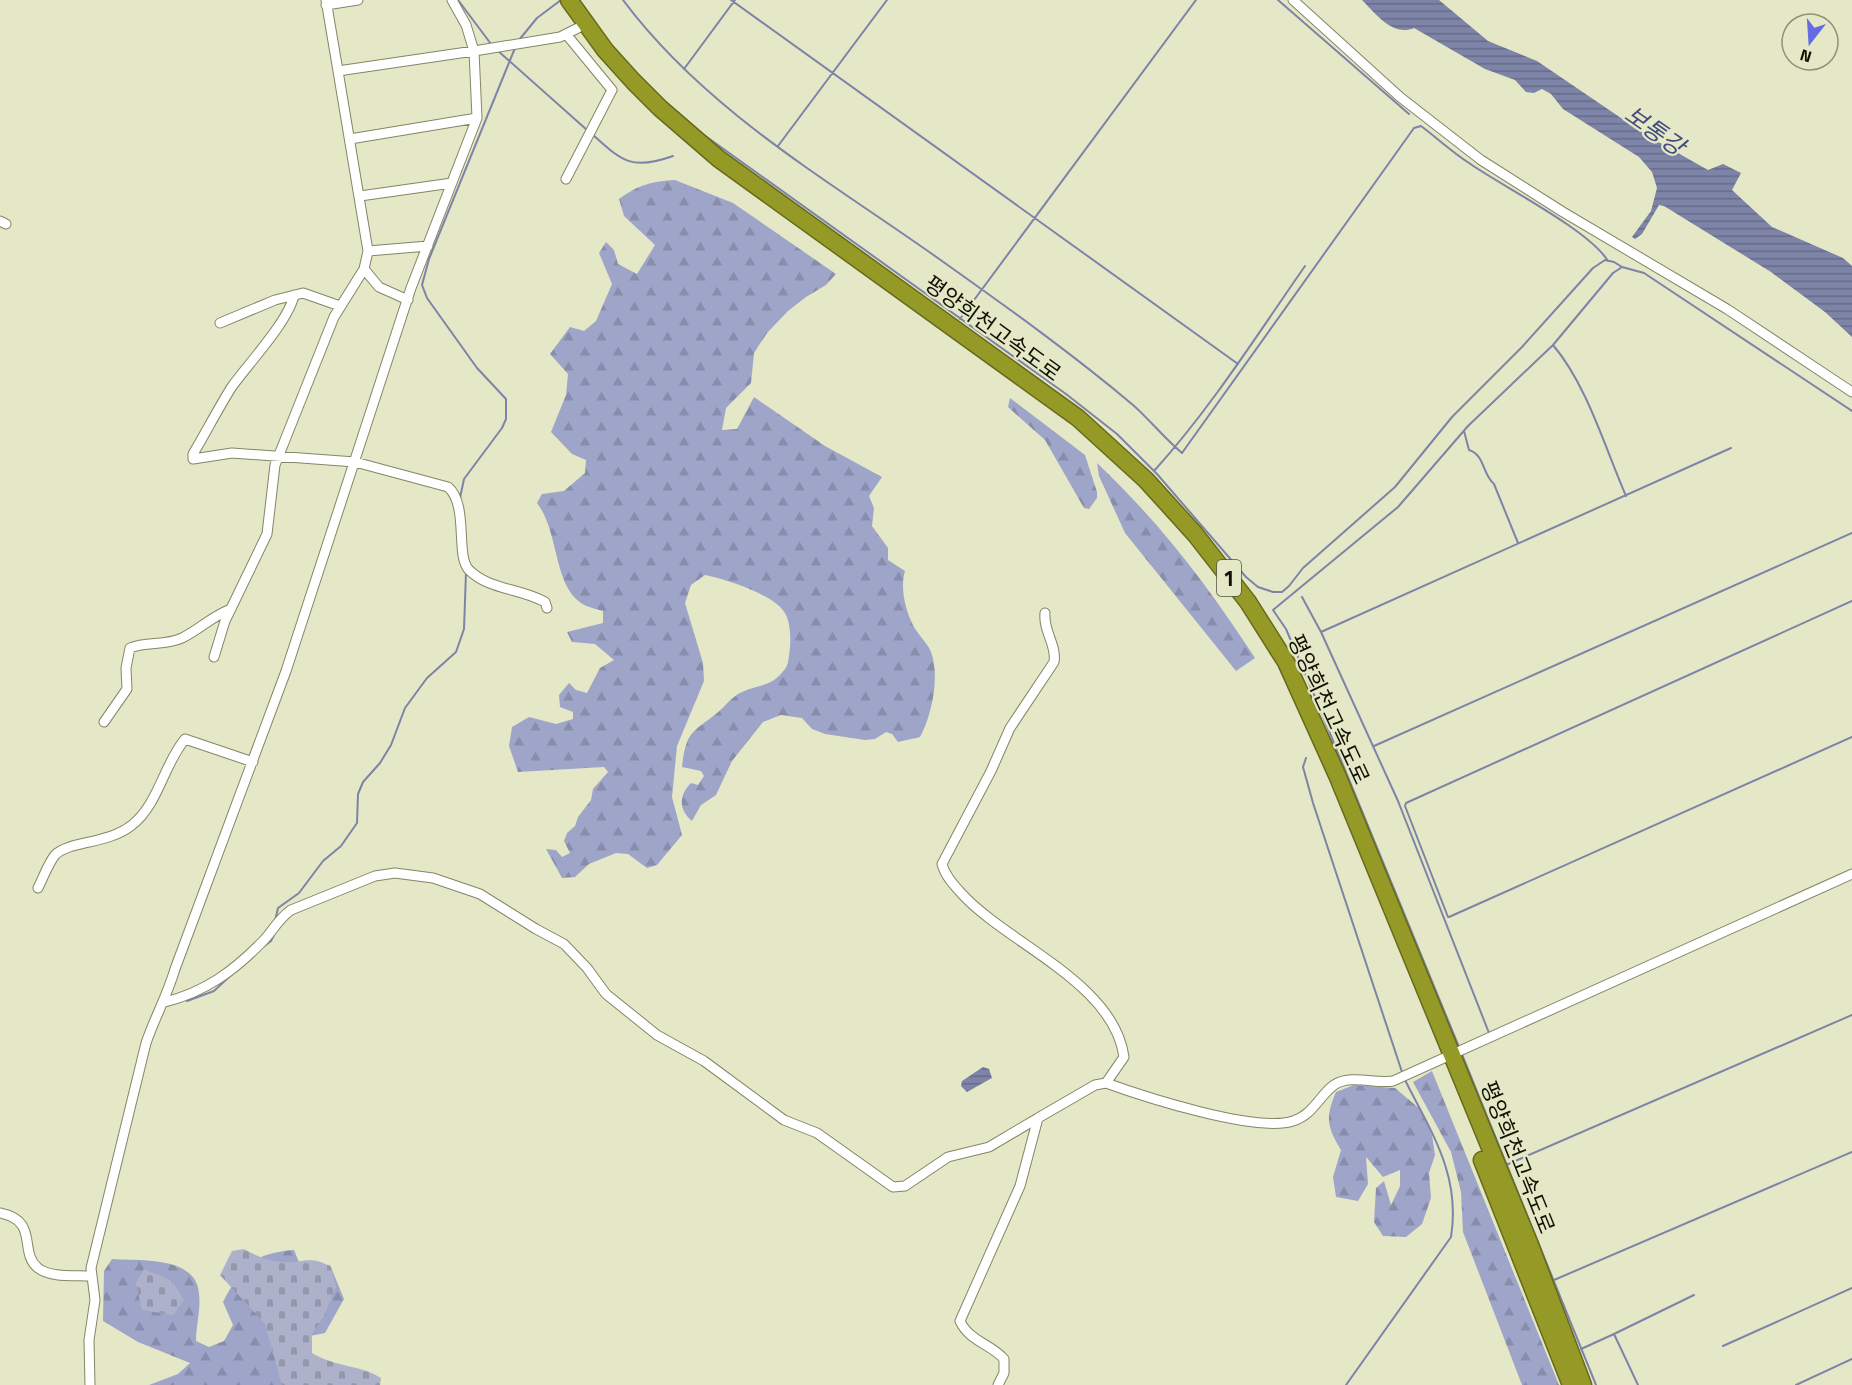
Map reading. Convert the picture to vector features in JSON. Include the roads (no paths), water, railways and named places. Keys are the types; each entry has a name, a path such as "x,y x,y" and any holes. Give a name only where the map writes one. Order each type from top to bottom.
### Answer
{"highway":[{"name":"평양희천고속도로","path":"568,2 572,31 630,91 719,169 1053,410 1139,488 1188,540 1230,592 1287,683 1315,742 1447,1056 1530,1245 1582,1385"},
{"name":"평양희천고속도로","path":"568,2 605,50 633,81 660,108 720,159 1078,418 1146,480 1195,534 1248,602 1286,662 1337,775 1447,1056 1571,1385"}],"street":[{"path":"214,657 231,609 267,534 274,472 280,456 340,306 364,269 368,251 326,2 358,0"},
{"path":"90,1385 89,1340 95,1300 90,1276 146,1043 156,1014 165,1002 174,969 286,670 408,300 477,118 474,51 466,25 452,0"},
{"path":"1293,0 1400,97 1481,160 1563,212 1727,309 1852,392"},
{"path":"338,71 474,51 572,31 612,90 566,179"},
{"path":"350,139 477,118"},
{"path":"360,196 452,183"},
{"path":"368,251 428,246"},
{"path":"364,269 379,287 408,300"},
{"path":"220,323 294,295 310,294 340,306"},
{"path":"294,295 292,303 226,397 193,454 193,459 231,453 355,462 448,487 453,492 456,501 463,529 464,563 469,571 491,585 535,597 545,602 547,608"},
{"path":"104,722 127,689 126,668 130,648 140,644 182,638 216,615 231,609"},
{"path":"1045,613 1044,620 1055,655 1054,662 1010,728 991,771 942,864 951,882 981,913 1072,979 1103,1009 1123,1047 1124,1057 1106,1083"},
{"path":"38,888 54,857 62,850 111,838 132,825 143,814 185,739 253,762"},
{"path":"165,1002 212,985 263,941 282,917 291,910 375,876 396,873 413,874 480,894 564,944 587,968 606,994 657,1035 704,1061 784,1119 817,1133 892,1187 905,1186 948,1157 988,1147 1095,1085 1106,1083 1196,1110 1269,1125 1297,1120 1317,1106 1335,1085 1347,1080 1393,1081 1852,874"},
{"path":"998,1385 1005,1373 1005,1359 972,1337 964,1330 960,1322 1020,1186 1038,1118"},
{"path":"0,1214 17,1219 24,1227 31,1256 38,1268 52,1273 90,1276"}],"waterway":[{"path":"458,0 491,44"},
{"path":"519,40 537,18 561,0"},
{"path":"623,0 657,41 733,113 818,176 949,266 1066,351 1133,405 1182,453 1414,128 1421,126 1469,163 1564,222 1598,249 1608,261"},
{"path":"731,0 1238,364"},
{"path":"684,69 735,0"},
{"path":"778,146 887,0"},
{"path":"960,319 1196,0"},
{"path":"1278,0 1409,114"},
{"path":"460,498 464,479 502,428 506,419 506,399 477,368 427,298 422,285 429,259 515,48"},
{"path":"497,50 587,130"},
{"path":"592,134 611,151 628,161 647,163 673,156"},
{"path":"704,135 1066,394 1117,434 1157,474 1246,577 1258,587 1273,592 1282,592 1289,586 1303,568 1395,487 1452,417 1522,347 1593,268 1605,260 1622,267"},
{"path":"1154,471 1214,397 1305,266"},
{"path":"1459,1047 1313,692 1286,629 1273,610 1398,507 1468,426 1553,345 1613,273 1622,267 1644,273 1852,411"},
{"path":"1553,345 1586,398 1626,496"},
{"path":"1464,431 1469,450 1481,460 1487,475 1494,484 1518,543"},
{"path":"1321,632 1731,448"},
{"path":"1374,746 1852,533"},
{"path":"275,921 278,908 299,893 323,861 341,846 357,823 358,794 363,782 380,763 391,745 405,708 427,678 456,652 464,629 466,572"},
{"path":"1302,597 1321,632 1398,801 1489,1033"},
{"path":"1448,917 1405,806 1406,803 1852,601"},
{"path":"1449,917 1852,737"},
{"path":"1306,758 1303,767 1313,803 1403,1075"},
{"path":"259,950 271,941 274,935"},
{"path":"187,1001 214,991 230,976"},
{"path":"1506,1165 1852,1015"},
{"path":"1461,1052 1596,1385"},
{"path":"1346,1385 1451,1237 1453,1215 1448,1174 1434,1136 1405,1080"},
{"path":"1554,1280 1852,1152"},
{"path":"1723,1346 1852,1288"},
{"path":"1614,1334 1694,1295"},
{"path":"1581,1349 1614,1334 1638,1385"},
{"path":"1796,1385 1852,1359"}],"water label":[{"name":"보통강","path":"1655,130"}]}
